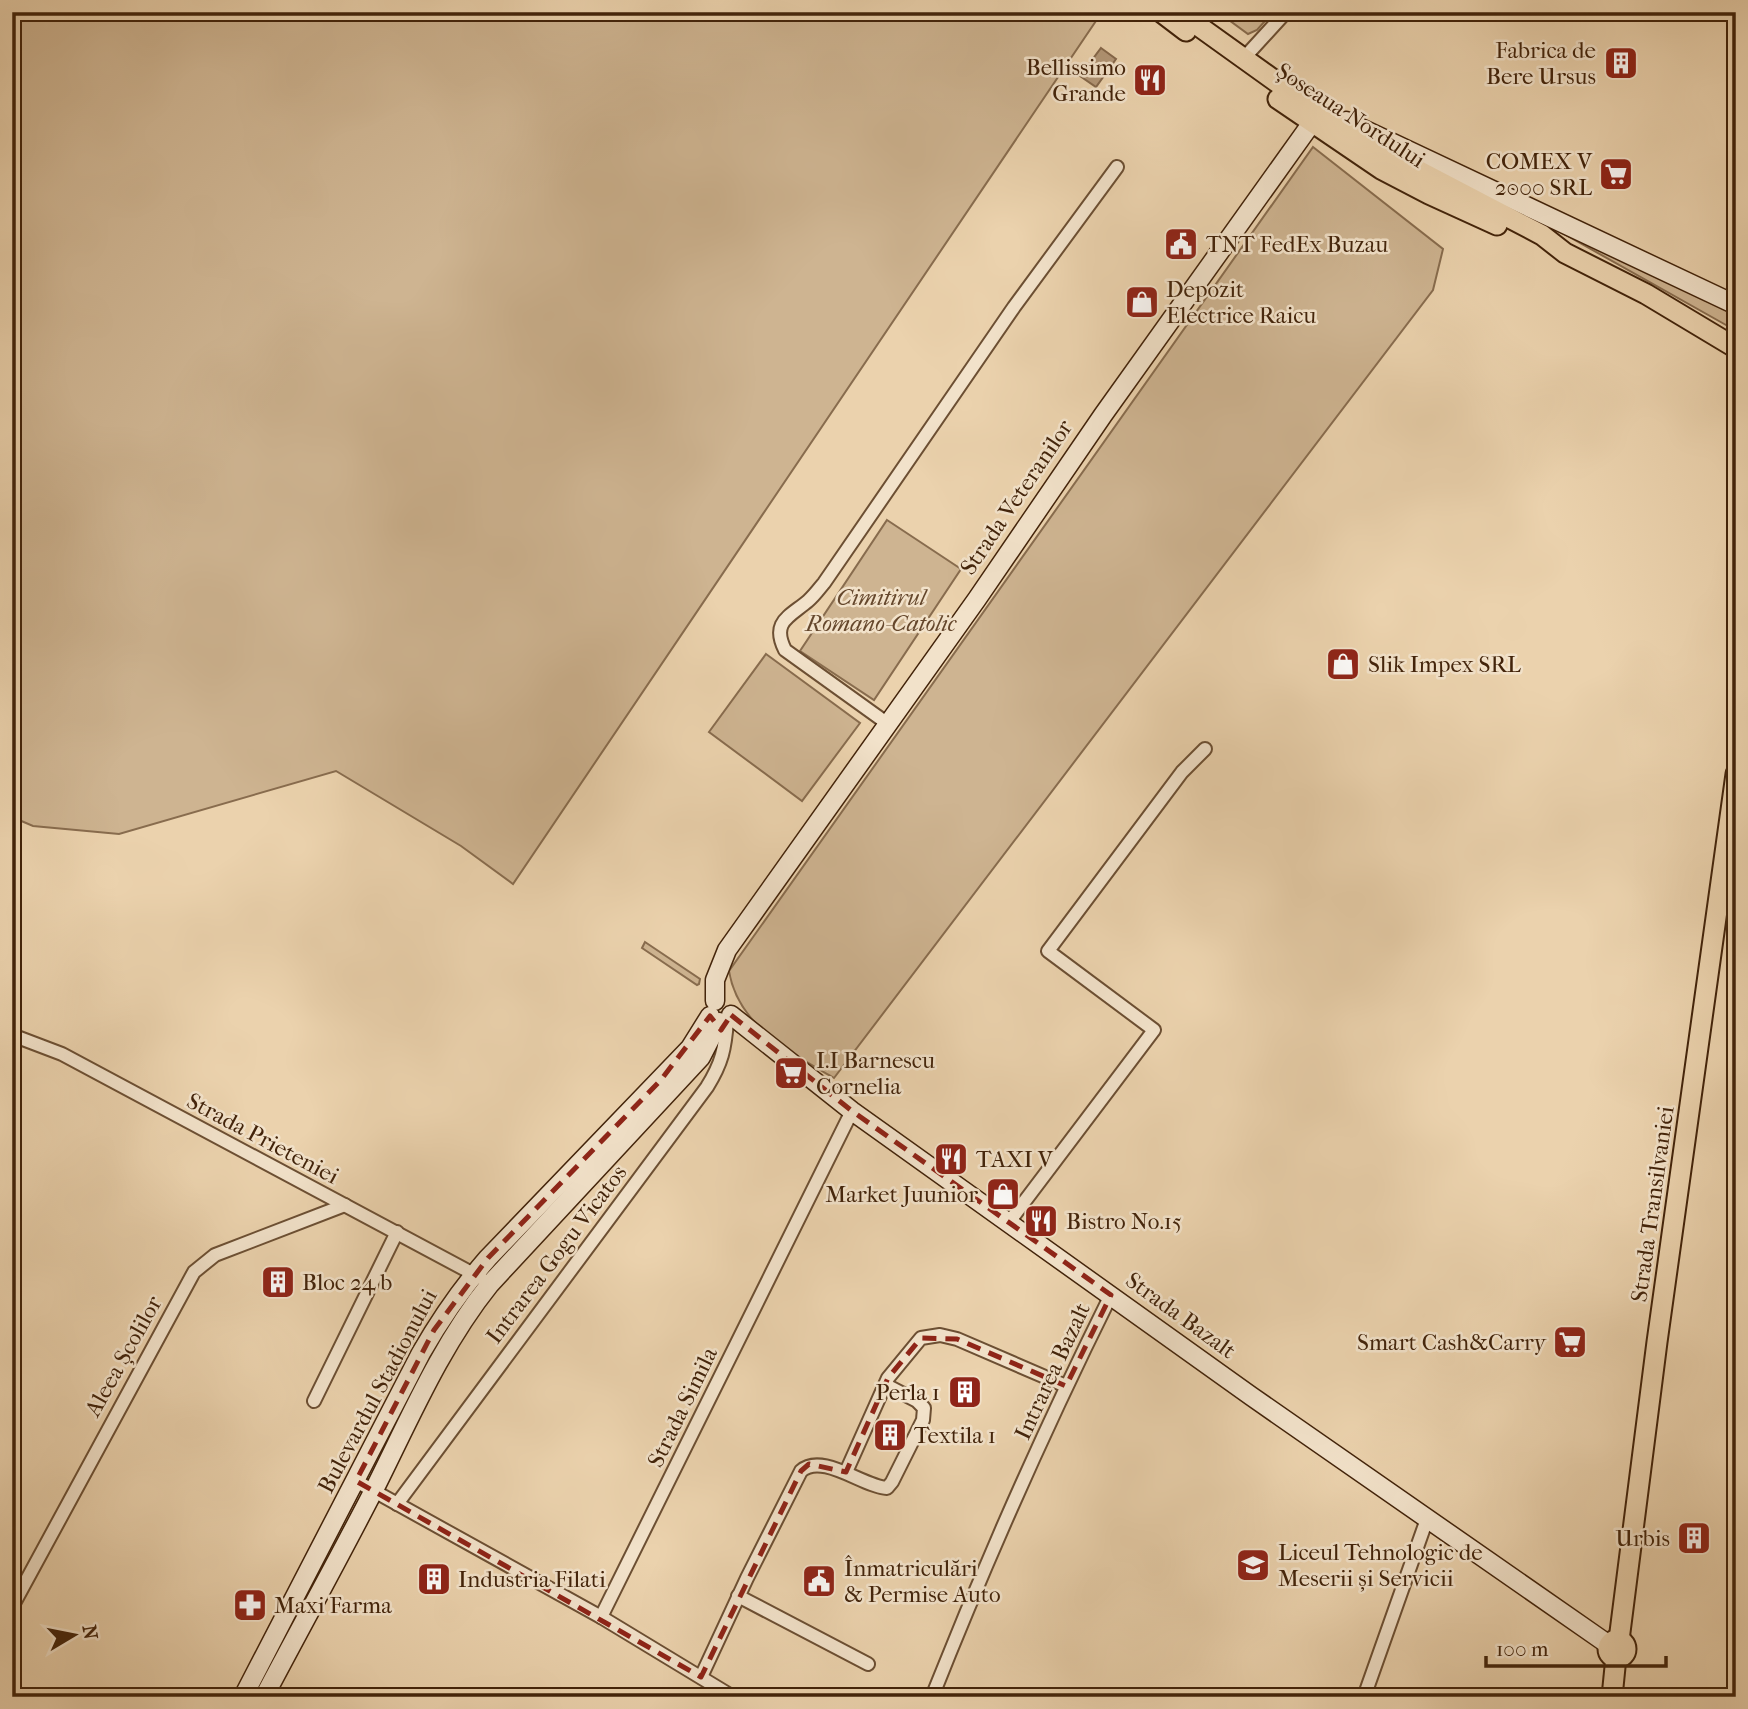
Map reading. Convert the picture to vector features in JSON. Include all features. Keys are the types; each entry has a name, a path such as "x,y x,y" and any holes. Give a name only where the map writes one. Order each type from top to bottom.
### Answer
{"main road":[{"name":"Șoseaua Nordului","path":"1161,12 1311,115 1372,132 1736,304"},
{"name":"Șoseaua Nordului","path":"1179,12 1244,58 1371,162 1418,189 1538,246 1565,253 1646,294 1736,348"},
{"name":"Strada Veteranilor","path":"721,1012 718,970 727,950 888,724 1311,115"},
{"name":"Strada Transilvaniei","path":"1612,1697 1615,1648 1736,774"},
{"name":"Strada Bazalt","path":"721,1012 852,1111 1427,1519 1615,1648"},
{"name":"Bulevardul Stadionului","path":"243,1697 434,1329 461,1289 660,1081 721,1012"},
{"name":"Bulevardul Stadionului","path":"264,1697 374,1491 450,1339 467,1313 490,1283 701,1057 721,1012"}],"street":[{"path":"1244,58 1286,12"},
{"path":"888,724 785,650 779,637 780,626 795,610 810,600 824,583 1014,307 1117,167"},
{"path":"1009,1222 1154,1030 1048,951 1182,772 1205,749"},
{"name":"Intrarea Gogu Vicatos","path":"397,1504 707,1087 719,1068 724,1051 721,1012"},
{"name":"Strada Prieteniei","path":"12,1035 62,1054 490,1283"},
{"name":"Strada Simila","path":"601,1617 852,1111"},
{"name":"Aleea Școlilor","path":"12,1607 194,1272 215,1255 345,1205"},
{"path":"313,1401 397,1232"},
{"name":"Intrarea Bazalt","path":"932,1697 969,1605 1066,1386 1111,1294"},
{"path":"846,1472 888,1378 920,1338 940,1335 957,1339 1066,1386"},
{"path":"701,1677 801,1471 813,1464 846,1472 878,1488 887,1489 923,1420 924,1408 886,1385"},
{"path":"356,1481 601,1617 733,1697"},
{"path":"1364,1697 1427,1519"},
{"path":"738,1597 868,1664"}],"highlighted area":[{"path":"731,1015 852,1111 1111,1295 1066,1386 957,1339 921,1338 888,1378 846,1472 809,1464 801,1471 701,1677 356,1481 434,1330 488,1258 660,1081 710,1016 721,1030"}],"green space":[{"path":"12,12 1102,12 513,884 461,846 336,771 119,834 33,826 12,817"},
{"path":"1218,12 1273,12 1257,30 1248,34"},
{"path":"1313,147 1443,249 1433,290 834,1078 784,1047 755,1022 734,990 729,971"},
{"path":"1548,225 1734,314 1736,331 1726,325"},
{"name":"Cimitirul Romano-Catolic","path":"887,520 961,569 874,700 800,651"},
{"path":"766,654 860,723 802,801 709,732"},
{"path":"645,942 700,979 699,984 642,948"}],"shaded area":[{"path":"1101,48 1116,59 1096,87 1080,76"}],"place":[{"name":"Fabrica de Bere Ursus","path":"1621,63"},
{"name":"Bellissimo Grande","path":"1150,80"},
{"name":"COMEX V 2000 SRL","path":"1616,174"},
{"name":"TNT FedEx Buzau","path":"1181,244"},
{"name":"Depozit Electrice Raicu","path":"1142,302"},
{"name":"Slik Impex SRL","path":"1343,664"},
{"name":"I.I Barnescu Cornelia","path":"791,1073"},
{"name":"TAXI V","path":"951,1159"},
{"name":"Market Juunior","path":"1003,1194"},
{"name":"Bistro No.15","path":"1041,1221"},
{"name":"Bloc 24 b","path":"278,1282"},
{"name":"Smart Cash&Carry","path":"1570,1342"},
{"name":"Perla 1","path":"965,1392"},
{"name":"Textila 1","path":"890,1435"},
{"name":"Urbis","path":"1694,1538"},
{"name":"Liceul Tehnologic de Meserii și Servicii","path":"1253,1565"},
{"name":"Industria Filati","path":"434,1579"},
{"name":"Înmatriculări & Permise Auto","path":"819,1581"},
{"name":"Maxi Farma","path":"250,1605"}]}
